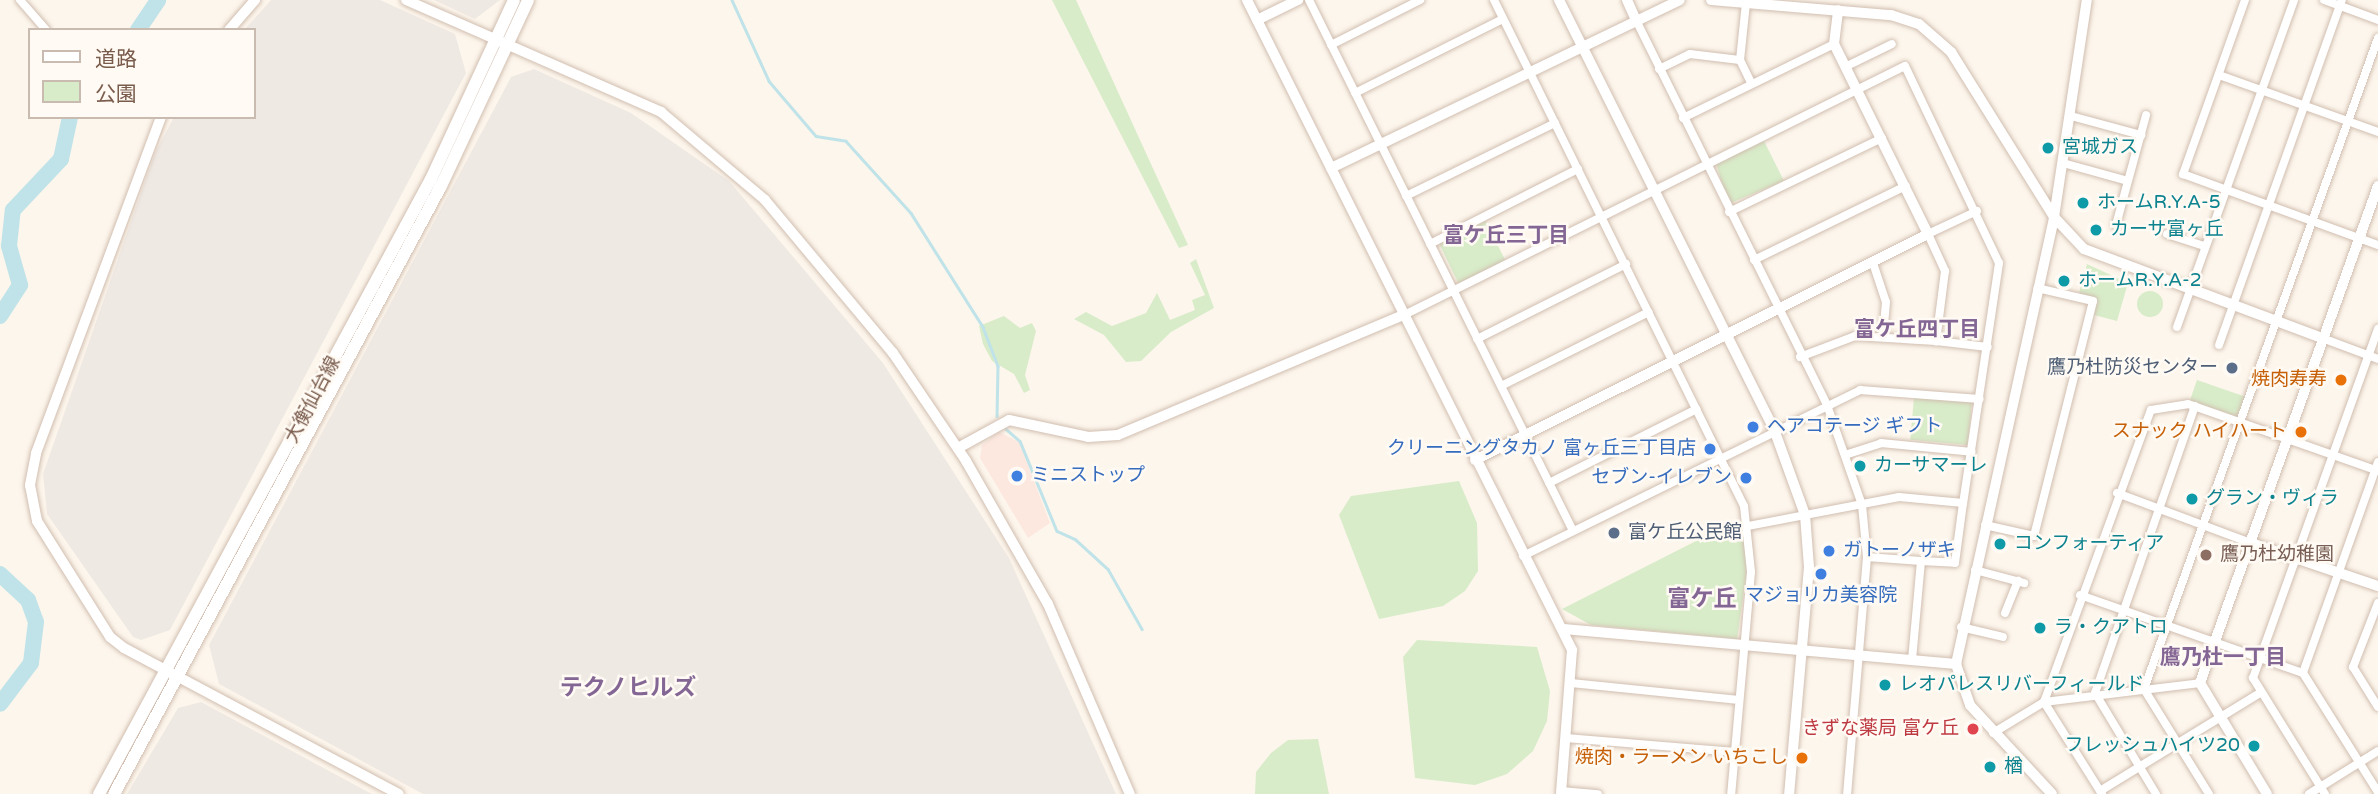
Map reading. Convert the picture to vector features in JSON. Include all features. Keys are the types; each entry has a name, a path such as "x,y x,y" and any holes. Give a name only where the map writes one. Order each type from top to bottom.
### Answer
{"main road":[{"name":"大衡仙台線","path":"504,43 514,0"},
{"name":"大衡仙台線","path":"114,794 173,673 528,0"},
{"name":"大衡仙台線","path":"99,794 173,673"}],"street":[{"path":"20,0 44,28"},
{"path":"231,28 255,0"},
{"path":"406,0 661,112 732,166 831,273 958,447 1048,604 1130,794"},
{"path":"1247,0 1523,556 1563,629 1572,650 1561,792 1598,794"},
{"path":"1257,20 1298,0"},
{"path":"1309,0 1573,531"},
{"path":"1331,45 1420,0"},
{"path":"1494,0 1722,457 1749,526 1745,645 1731,794"},
{"path":"1559,0 1775,432 1805,514 1809,567 1789,794"},
{"path":"1627,0 1800,357 1827,405 1848,454 1862,505 1867,557 1847,794"},
{"path":"1331,168 1635,18 1680,0"},
{"path":"1710,0 1902,17 1936,35 2053,217 2095,256 2378,359"},
{"path":"2049,793 1970,705 1956,664 1961,627 2053,217 2071,116 2087,0"},
{"path":"2245,0 2183,174 2378,245"},
{"path":"2177,327 2294,0"},
{"path":"2324,0 2342,3 2378,20"},
{"path":"1746,3 1740,60 1751,83"},
{"path":"2219,345 2342,3"},
{"path":"1838,10 1834,44 1906,186 1945,271 1936,341"},
{"path":"1354,93 1503,19"},
{"path":"2144,689 2237,422 2378,38"},
{"path":"1683,118 1834,44"},
{"path":"1845,66 1892,44"},
{"path":"1659,69 1690,54 1740,60"},
{"path":"958,447 1009,420 1088,437 1118,435 1404,315 1905,66 1977,211 1999,263 1955,564 1867,557"},
{"path":"2219,75 2378,132"},
{"path":"2116,225 2147,115"},
{"path":"2071,116 2141,135"},
{"path":"160,119 30,485 37,522 110,637 399,794"},
{"path":"1406,196 1555,123"},
{"path":"1729,212 1882,138"},
{"path":"2063,163 2128,181"},
{"path":"1430,244 1578,169"},
{"path":"1754,260 1906,186"},
{"path":"2267,794 2200,683 2248,542 2378,186"},
{"path":"1475,460 1977,211"},
{"path":"2167,233 2204,246"},
{"path":"1873,263 1886,302 1883,336"},
{"path":"1476,339 1626,264"},
{"path":"1985,525 2034,536 2093,301 2037,288"},
{"path":"1500,386 1649,312"},
{"path":"2323,791 2253,678 2293,559 2378,328"},
{"path":"1800,357 1855,336 1883,336 1988,347"},
{"path":"1523,556 1827,405 1875,389 1980,399"},
{"path":"2095,693 2195,406"},
{"path":"2044,702 2117,493 2151,410 2195,406 2333,456 2377,468 2335,572 2303,673"},
{"path":"1549,483 1698,409"},
{"path":"1848,454 1881,443 1972,452"},
{"path":"2117,493 2293,559 2378,586"},
{"path":"1749,526 1899,497 1963,503"},
{"path":"1912,660 1921,561"},
{"path":"1975,570 2021,582 2005,613"},
{"path":"2080,595 2303,673 2378,792"},
{"path":"2378,603 2376,617 2353,667 2378,707"},
{"path":"1961,627 2003,637"},
{"path":"1563,629 1956,664"},
{"path":"1571,683 1739,699"},
{"path":"1993,733 2044,702 2095,693 2200,683"},
{"path":"2144,689 2209,794"},
{"path":"2095,693 2156,794"},
{"path":"2044,702 2101,793 2260,693"},
{"path":"1566,737 1735,752"},
{"path":"2309,794 2323,791 2378,751"}],"shaded area":[{"path":"271,0 380,0 455,34 466,73 170,630 141,640 133,637 47,514 43,474 155,153 173,119 256,119 256,28 246,28"},
{"path":"434,0 500,0 475,19"},
{"path":"534,69 631,113 729,181 883,363 1009,558 1116,794 423,794 219,684 209,645 511,77"},
{"path":"999,432 1019,442 1050,523 1028,538 980,458 982,445"},
{"path":"201,702 372,794 127,794 178,708"}],"green space":[{"path":"1052,0 1076,0 1188,245 1179,248"},
{"path":"1764,141 1784,181 1728,204 1716,163"},
{"path":"1486,221 1506,262 1459,285 1439,244"},
{"path":"1196,259 1214,308 1171,332 1141,361 1126,362 1104,335 1074,319 1086,312 1112,326 1146,313 1157,293 1170,320 1195,310 1192,300 1205,295 1190,263"},
{"path":"2087,264 2128,283 2117,321 2094,315 2097,298 2079,293"},
{"path":"2150,291 2160,294 2163,304 2160,314 2150,317 2140,314 2137,304 2140,294"},
{"path":"1004,316 1020,328 1032,323 1036,331 1025,375 1030,390 1024,393 1014,374 992,361 983,344 979,326"},
{"path":"2197,380 2246,397 2238,422 2189,405"},
{"path":"1914,397 1972,402 1968,445 1910,440"},
{"path":"1459,481 1477,523 1478,571 1465,591 1443,606 1379,619 1339,515 1351,496"},
{"path":"1744,529 1747,570 1737,639 1591,625 1562,609 1698,540"},
{"path":"1417,640 1537,647 1550,691 1547,721 1533,751 1507,774 1475,785 1415,778 1403,657"},
{"path":"1318,739 1329,794 1255,794 1256,772 1271,753 1288,740"}],"waterway":[{"path":"139,28 158,0"},
{"path":"732,0 769,81 816,136 846,141 911,213 983,327 998,366 997,416"},
{"path":"0,316 20,285 9,246 13,210 61,159 70,119"},
{"path":"1006,429 1020,441 1057,531 1075,539 1108,569 1142,629"},
{"path":"0,574 28,600 36,622 31,663 0,704"}],"place":[{"name":"宮城ガス","path":"2048,148"},
{"name":"ホームR.Y.A-5","path":"2083,203"},
{"name":"カーサ富ヶ丘","path":"2096,230"},
{"name":"ホームR.Y.A-2","path":"2064,281"},
{"name":"鷹乃杜防災センター","path":"2232,368"},
{"name":"焼肉寿寿","path":"2341,380"},
{"name":"ヘアコテージ ギフト","path":"1753,427"},
{"name":"スナック ハイハート","path":"2301,432"},
{"name":"クリーニングタカノ 富ヶ丘三丁目店","path":"1710,449"},
{"name":"カーサマーレ","path":"1860,466"},
{"name":"ミニストップ","path":"1017,476"},
{"name":"セブン-イレブン","path":"1746,478"},
{"name":"グラン・ヴィラ","path":"2192,499"},
{"name":"富ケ丘公民館","path":"1614,533"},
{"name":"コンフォーティア","path":"2000,544"},
{"name":"ガトーノザキ","path":"1829,551"},
{"name":"鷹乃杜幼稚園","path":"2206,555"},
{"name":"マジョリカ美容院","path":"1821,574"},
{"name":"ラ・クアトロ","path":"2040,628"},
{"name":"レオパレスリバーフィールド","path":"1885,685"},
{"name":"きずな薬局 富ケ丘","path":"1973,729"},
{"name":"フレッシュハイツ20","path":"2254,746"},
{"name":"焼肉・ラーメン いちこし","path":"1802,758"},
{"name":"楢","path":"1990,767"}],"district":[{"name":"富ケ丘三丁目","path":"1506,236"},
{"name":"富ケ丘四丁目","path":"1917,330"},
{"name":"富ケ丘","path":"1702,599"},
{"name":"鷹乃杜一丁目","path":"2223,658"},
{"name":"テクノヒルズ","path":"628,688"}]}
